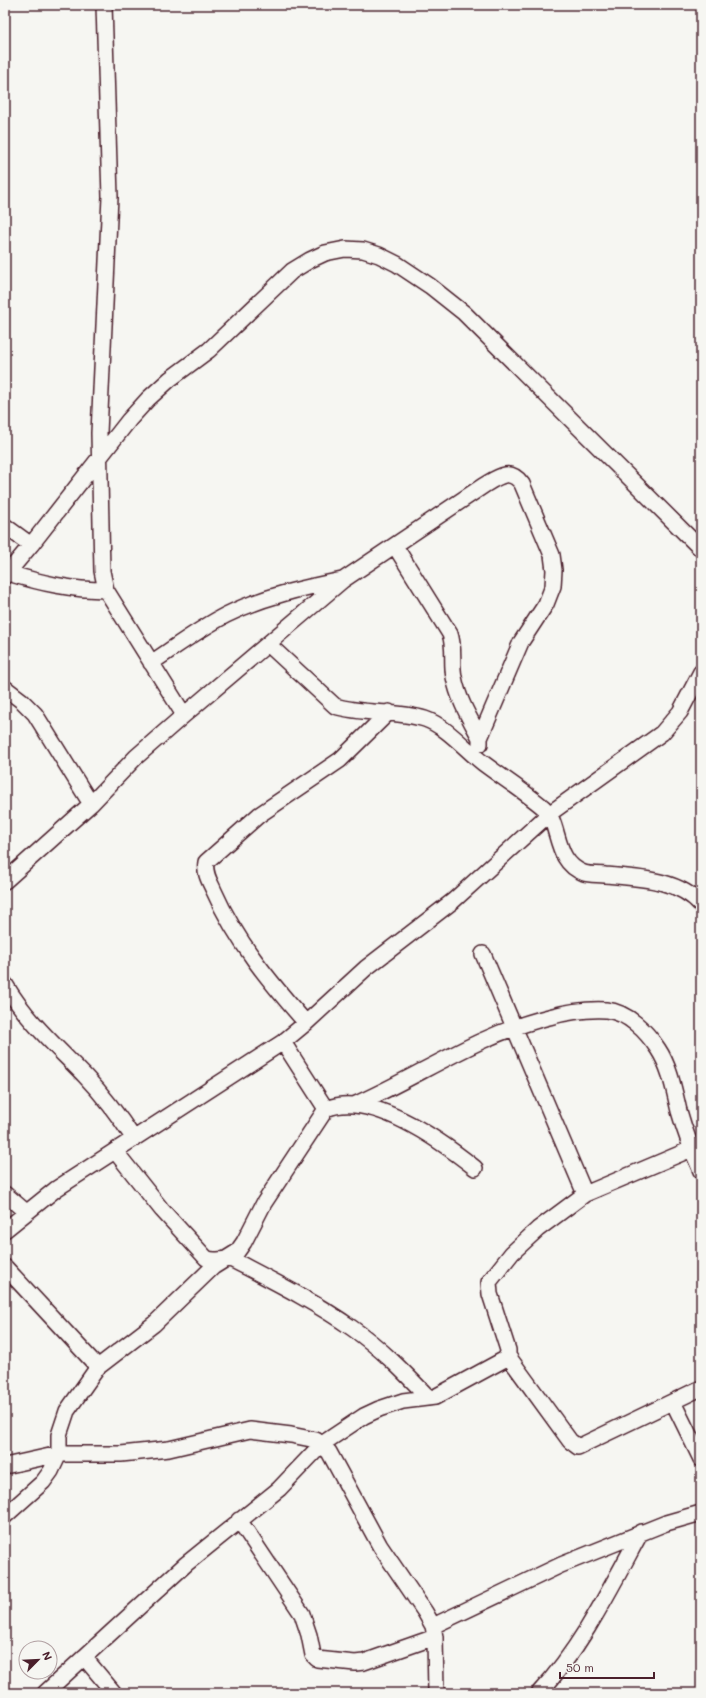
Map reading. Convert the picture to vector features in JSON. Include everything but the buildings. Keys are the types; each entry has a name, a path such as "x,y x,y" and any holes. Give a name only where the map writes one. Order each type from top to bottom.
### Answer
{"street":[{"path":"104,5 110,197 102,363 100,460 102,571 106,590 184,715"},
{"path":"106,590 71,589 7,574 100,460 129,420 148,399 170,379 209,350 292,271 325,253 345,249 364,250 397,264 430,286 464,313 701,549"},
{"path":"5,881 91,804 136,757 343,580 483,486 506,474 518,478 522,484 552,555 554,570 553,586 546,604 521,642 480,738"},
{"path":"5,526 31,545"},
{"path":"395,546 450,634 456,686 480,738 482,763"},
{"path":"151,663 206,626 238,610 289,591 343,580"},
{"path":"268,644 335,706 342,708 389,712 427,720 453,738 482,763 545,809 549,814 564,856 574,867 584,873 645,879 672,885 693,896 701,905"},
{"path":"5,1230 56,1189 283,1042 366,968 453,901 549,814 662,732 680,712 701,672"},
{"path":"5,688 22,701 35,714 91,804"},
{"path":"306,1023 272,985 247,951 217,897 206,872 206,862 259,815 340,760 389,712"},
{"path":"483,954 585,1194"},
{"path":"5,984 10,1002 107,1100 134,1139"},
{"path":"354,1105 382,1093 460,1050 514,1026 569,1012 607,1010 626,1018 644,1030 659,1050 669,1072 696,1148 701,1171"},
{"path":"283,1042 326,1110"},
{"path":"5,1516 43,1482 51,1471 59,1454 59,1435 67,1411 98,1367 154,1324 213,1267 241,1247 264,1203 326,1110 337,1105 354,1105 402,1120 425,1130 443,1142 475,1168"},
{"path":"696,1148 585,1194 538,1229 517,1248 489,1282 490,1294 508,1350 508,1356 570,1441 578,1447 701,1388"},
{"path":"115,1151 162,1210 201,1253 210,1260 226,1259 274,1281 352,1328 391,1360 429,1398"},
{"path":"5,1194 26,1212"},
{"path":"5,1268 98,1367"},
{"path":"45,1693 186,1564 279,1488 322,1444 364,1416 378,1409 403,1401 429,1398 442,1394 508,1356"},
{"path":"673,1402 701,1459"},
{"path":"5,1466 59,1454 121,1454 169,1449 250,1430 308,1438 322,1444 337,1464 380,1546 426,1612 434,1631 436,1693"},
{"path":"239,1520 302,1614 309,1635 313,1655 316,1659 359,1663 434,1631 561,1565 641,1532 701,1513"},
{"path":"540,1693 551,1680 588,1626 641,1532"},
{"path":"84,1657 114,1693"}]}
